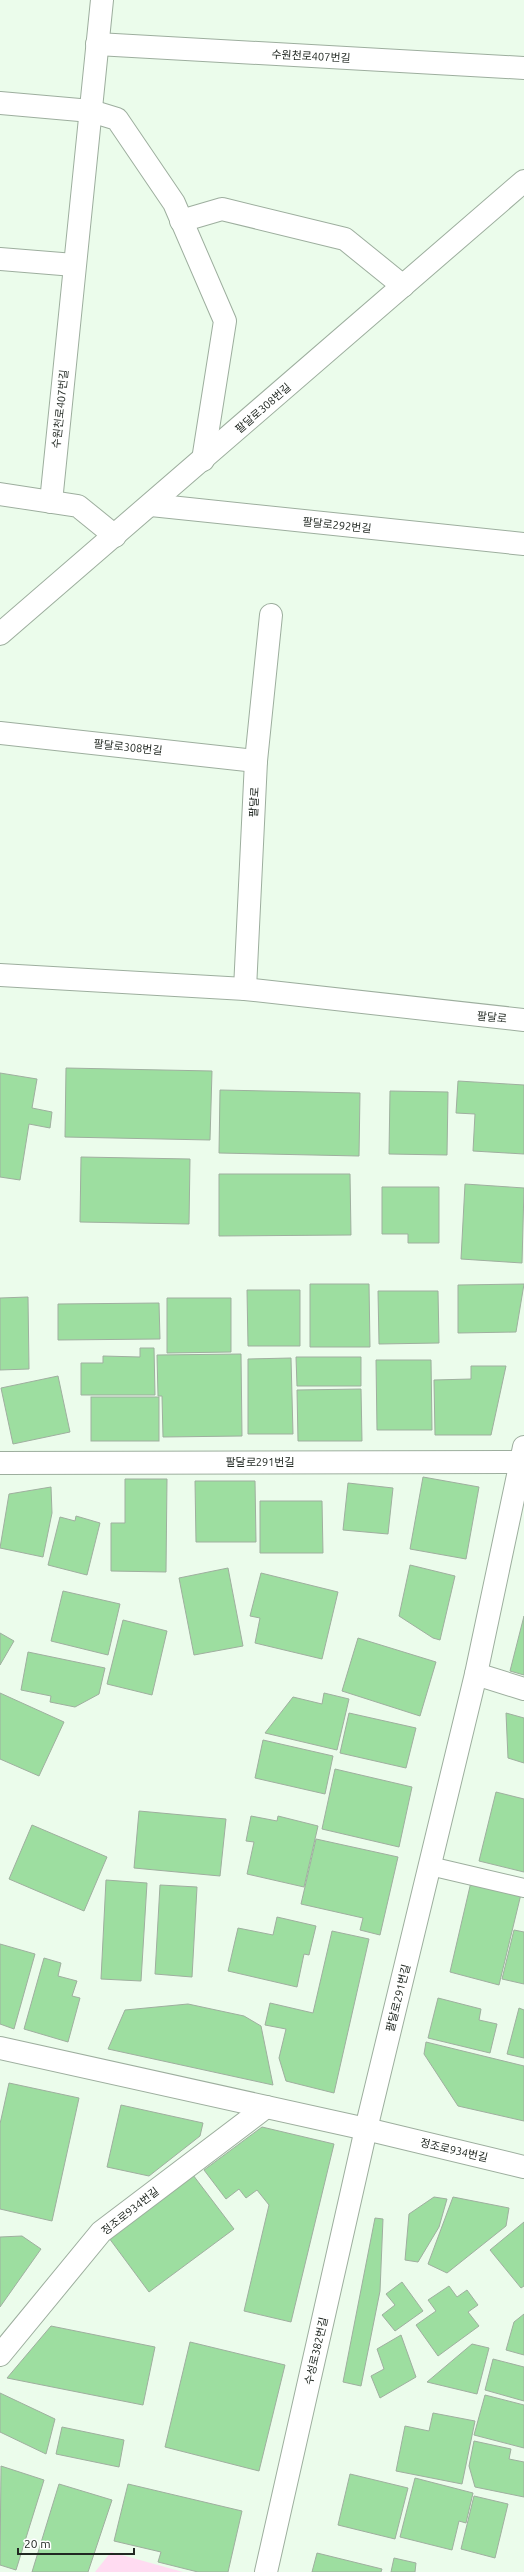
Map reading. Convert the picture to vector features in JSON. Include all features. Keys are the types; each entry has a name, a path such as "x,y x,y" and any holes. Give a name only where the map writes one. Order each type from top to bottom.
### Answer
{"street":[{"name":"수원천로407번길","path":"51,502 102,0"},
{"name":"수원천로407번길","path":"97,44 524,68"},
{"path":"0,103 91,111 117,119 174,202 224,321 203,460"},
{"name":"팔달로308번길","path":"0,634 524,181"},
{"path":"181,221 222,209 344,239 403,286"},
{"path":"0,259 74,265"},
{"path":"0,494 78,506 115,536"},
{"name":"팔달로292번길","path":"151,505 524,544"},
{"name":"팔달로","path":"245,989 256,761 271,615"},
{"name":"팔달로308번길","path":"0,733 256,761"},
{"name":"팔달로","path":"0,975 245,989 524,1020"},
{"name":"팔달로291번길","path":"0,1463 523,1457 476,1674 366,2129"},
{"path":"476,1674 524,1689"},
{"name":"정조로934번길","path":"0,2048 366,2129 524,2167"},
{"name":"정조로934번길","path":"0,2355 101,2232 266,2107"},
{"name":"수성로382번길","path":"266,2572 366,2129"}],"lane":[{"path":"430,1866 524,1888"}],"shaded area":[{"path":"111,2552 183,2572 95,2572"}],"building":[{"path":"66,1068 212,1071 210,1140 65,1137"},
{"path":"0,1073 37,1079 32,1108 52,1112 50,1128 29,1124 20,1180 0,1177"},
{"path":"458,1081 524,1085 524,1154 473,1151 475,1114 456,1113"},
{"path":"220,1090 360,1093 359,1156 219,1153"},
{"path":"390,1091 448,1092 447,1155 389,1154"},
{"path":"81,1157 190,1159 189,1224 80,1222"},
{"path":"219,1174 350,1174 351,1235 219,1236"},
{"path":"465,1184 524,1188 522,1263 461,1259"},
{"path":"382,1187 439,1187 439,1243 408,1243 408,1234 382,1234"},
{"path":"310,1284 369,1284 370,1347 310,1347"},
{"path":"524,1284 516,1332 458,1333 458,1285"},
{"path":"247,1290 300,1290 300,1346 248,1346"},
{"path":"378,1291 438,1291 439,1343 379,1344"},
{"path":"28,1297 29,1369 0,1370 0,1298"},
{"path":"167,1298 231,1298 231,1352 167,1353"},
{"path":"159,1303 160,1339 58,1340 58,1304"},
{"path":"140,1348 154,1348 155,1395 81,1395 81,1363 103,1363 103,1356 140,1357"},
{"path":"241,1354 242,1436 163,1437 162,1396 158,1396 157,1355"},
{"path":"296,1357 361,1357 361,1386 297,1386"},
{"path":"291,1358 293,1434 248,1434 248,1359"},
{"path":"376,1360 431,1360 432,1430 377,1430"},
{"path":"471,1366 506,1366 491,1435 435,1435 434,1380 471,1379"},
{"path":"58,1376 70,1432 13,1444 1,1388"},
{"path":"361,1389 362,1441 298,1441 297,1390"},
{"path":"91,1397 159,1397 159,1441 91,1441"},
{"path":"423,1477 479,1487 466,1559 410,1549"},
{"path":"125,1479 167,1479 166,1572 111,1571 111,1523 125,1523"},
{"path":"195,1481 255,1481 256,1542 196,1542"},
{"path":"348,1483 393,1488 388,1534 343,1530"},
{"path":"51,1487 52,1513 43,1557 0,1548 9,1494"},
{"path":"260,1501 322,1501 323,1553 260,1553"},
{"path":"76,1516 100,1523 87,1575 48,1565 60,1517 75,1521"},
{"path":"410,1565 455,1576 440,1640 433,1638 399,1616"},
{"path":"228,1568 243,1646 194,1655 179,1578"},
{"path":"261,1573 338,1592 322,1659 255,1643 260,1618 250,1616"},
{"path":"63,1591 120,1604 108,1655 51,1641"},
{"path":"524,1616 524,1675 510,1671"},
{"path":"123,1620 167,1631 152,1695 107,1684"},
{"path":"0,1633 14,1641 0,1665"},
{"path":"358,1638 436,1662 420,1716 342,1691"},
{"path":"28,1652 105,1668 99,1694 75,1707 50,1702 51,1696 21,1690"},
{"path":"0,1693 64,1722 39,1776 0,1759"},
{"path":"324,1693 349,1699 337,1750 265,1733 293,1697 322,1704"},
{"path":"349,1713 416,1728 406,1768 340,1753"},
{"path":"506,1713 524,1718 524,1763 508,1758"},
{"path":"263,1740 333,1756 325,1794 255,1778"},
{"path":"335,1769 412,1787 399,1847 322,1829"},
{"path":"496,1792 524,1799 524,1872 479,1861"},
{"path":"139,1811 226,1819 220,1876 134,1868"},
{"path":"251,1816 277,1821 278,1816 318,1826 304,1887 247,1874 254,1842 246,1841"},
{"path":"32,1825 107,1857 84,1911 9,1879"},
{"path":"316,1839 398,1857 380,1935 360,1930 363,1918 301,1904"},
{"path":"106,1880 147,1883 141,1981 101,1979"},
{"path":"471,1882 521,1894 499,1985 450,1972"},
{"path":"160,1885 197,1887 192,1977 155,1974"},
{"path":"277,1917 316,1926 309,1955 304,1954 297,1987 228,1971 238,1928 273,1935"},
{"path":"514,1930 524,1932 524,1984 502,1979"},
{"path":"332,1931 369,1939 334,2093 286,2081 279,2058 286,2029 265,2025 270,2003 313,2013"},
{"path":"0,1944 35,1954 14,2029 0,2024"},
{"path":"44,1958 61,1963 58,1976 77,1981 72,1996 80,1998 68,2042 24,2029"},
{"path":"438,1998 481,2009 479,2020 497,2024 490,2053 428,2038"},
{"path":"188,2004 244,2016 261,2026 273,2085 108,2049 125,2010"},
{"path":"519,2008 524,2010 524,2058 507,2054"},
{"path":"426,2042 524,2066 524,2121 458,2106 424,2054"},
{"path":"9,2083 79,2098 52,2221 0,2209 0,2124"},
{"path":"121,2105 203,2123 200,2136 149,2176 107,2167"},
{"path":"262,2127 334,2144 291,2322 244,2311 269,2205 257,2190 246,2198 239,2189 226,2199 204,2170"},
{"path":"193,2175 234,2229 149,2292 109,2238"},
{"path":"434,2197 447,2199 439,2227 418,2262 405,2260 409,2214"},
{"path":"453,2197 509,2208 506,2226 447,2273 428,2264"},
{"path":"375,2218 383,2219 380,2291 361,2386 343,2382"},
{"path":"524,2222 524,2286 521,2288 490,2250"},
{"path":"22,2236 41,2249 0,2307 0,2237"},
{"path":"402,2282 423,2311 395,2331 382,2315 395,2305 386,2294"},
{"path":"449,2286 457,2297 467,2290 478,2305 468,2312 479,2326 438,2356 416,2325 436,2311 428,2300"},
{"path":"524,2314 524,2355 506,2350 514,2322"},
{"path":"51,2326 155,2347 143,2405 7,2378"},
{"path":"401,2335 416,2377 380,2398 371,2376 384,2369 377,2349"},
{"path":"190,2342 285,2365 259,2471 165,2447"},
{"path":"472,2344 489,2348 477,2394 427,2382"},
{"path":"493,2359 524,2367 524,2401 485,2390"},
{"path":"0,2393 55,2419 46,2454 0,2432"},
{"path":"485,2395 524,2405 524,2448 474,2435"},
{"path":"433,2413 475,2421 462,2484 396,2471 405,2426 429,2431"},
{"path":"62,2427 124,2440 119,2467 56,2454"},
{"path":"474,2441 511,2449 509,2459 524,2462 524,2497 475,2487 469,2466"},
{"path":"1,2466 44,2480 16,2570 0,2565"},
{"path":"350,2474 408,2488 395,2539 338,2525"},
{"path":"415,2478 473,2493 466,2523 459,2521 452,2550 400,2537"},
{"path":"59,2484 112,2500 88,2572 32,2572"},
{"path":"128,2484 242,2511 228,2572 198,2572 158,2562 161,2552 114,2541"},
{"path":"474,2496 508,2504 495,2558 461,2549"},
{"path":"317,2553 382,2569 381,2572 312,2572"},
{"path":"394,2558 416,2563 415,2572 391,2572"}]}
